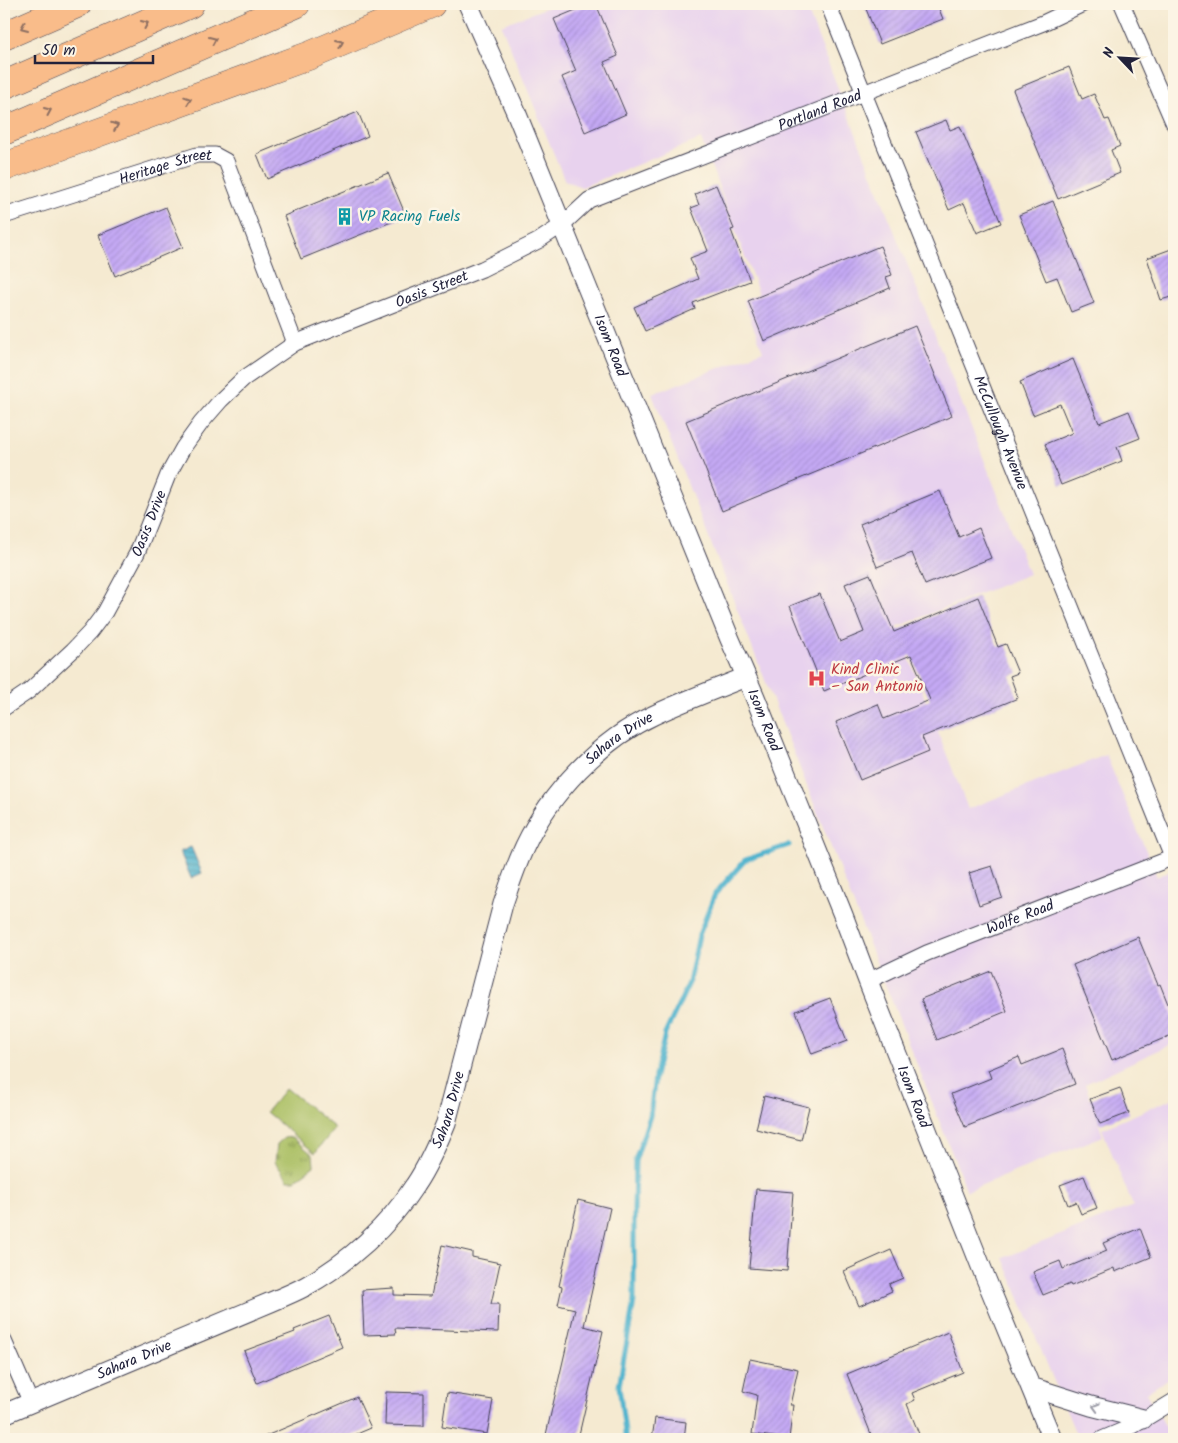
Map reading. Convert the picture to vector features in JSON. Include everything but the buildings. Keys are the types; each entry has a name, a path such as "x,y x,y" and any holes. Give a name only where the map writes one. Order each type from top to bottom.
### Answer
{"highway":[{"path":"4,36 77,4"},
{"path":"4,85 190,4"},
{"path":"4,131 296,4"},
{"path":"4,167 311,55 431,4"}],"street":[{"name":"Isom Road","path":"468,4 516,112 843,915 986,1279 1052,1439"},
{"name":"McCullough Avenue","path":"828,4 1174,859"},
{"name":"Portland Road","path":"562,225 590,200 1043,23 1082,4"},
{"path":"1122,4 1174,124"},
{"name":"Heritage Street","path":"4,216 197,155 215,155 226,161 295,343"},
{"name":"Oasis Street","path":"295,343 482,269 538,241 562,225"},
{"name":"Oasis Drive","path":"4,708 29,691 73,650 105,612 137,553 168,475 183,448 201,423 243,379 295,343"},
{"name":"Sahara Drive","path":"4,1414 305,1286 351,1256 380,1230 416,1185 434,1152 446,1123 503,904 522,853 540,819 579,770 626,731 653,715 746,677"},
{"name":"Wolfe Road","path":"868,981 927,953 1174,859"},
{"path":"4,1340 30,1403"},
{"path":"1031,1386 1091,1406 1143,1420"},
{"path":"1102,1439 1143,1420 1174,1401"}],"shaded area":[{"path":"556,4 805,4 1029,574 897,627 968,809 1106,755 1157,877 1174,868 1174,1043 1085,1084 1103,1136 967,1191 652,394 763,351 743,300 759,294 701,139 582,187 565,181 501,25"},
{"path":"1174,1098 1174,1375 1146,1393 1173,1439 1078,1439 1003,1258 1133,1206 1102,1129"}],"green space":[{"path":"286,1088 335,1128 315,1153 266,1112"},
{"path":"292,1137 313,1155 314,1166 295,1180 288,1180 275,1162 277,1144 284,1138"}],"water":[{"path":"191,847 202,873 191,878 180,852"}],"waterway":[{"path":"625,1439 619,1386 634,1301 635,1161 650,1116 655,1076 665,1034 689,983 699,935 715,894 745,860 789,845"}],"place":[{"name":"VP Racing Fuels","path":"345,216"},
{"name":"Kind Clinic – San Antonio","path":"817,678"}]}
